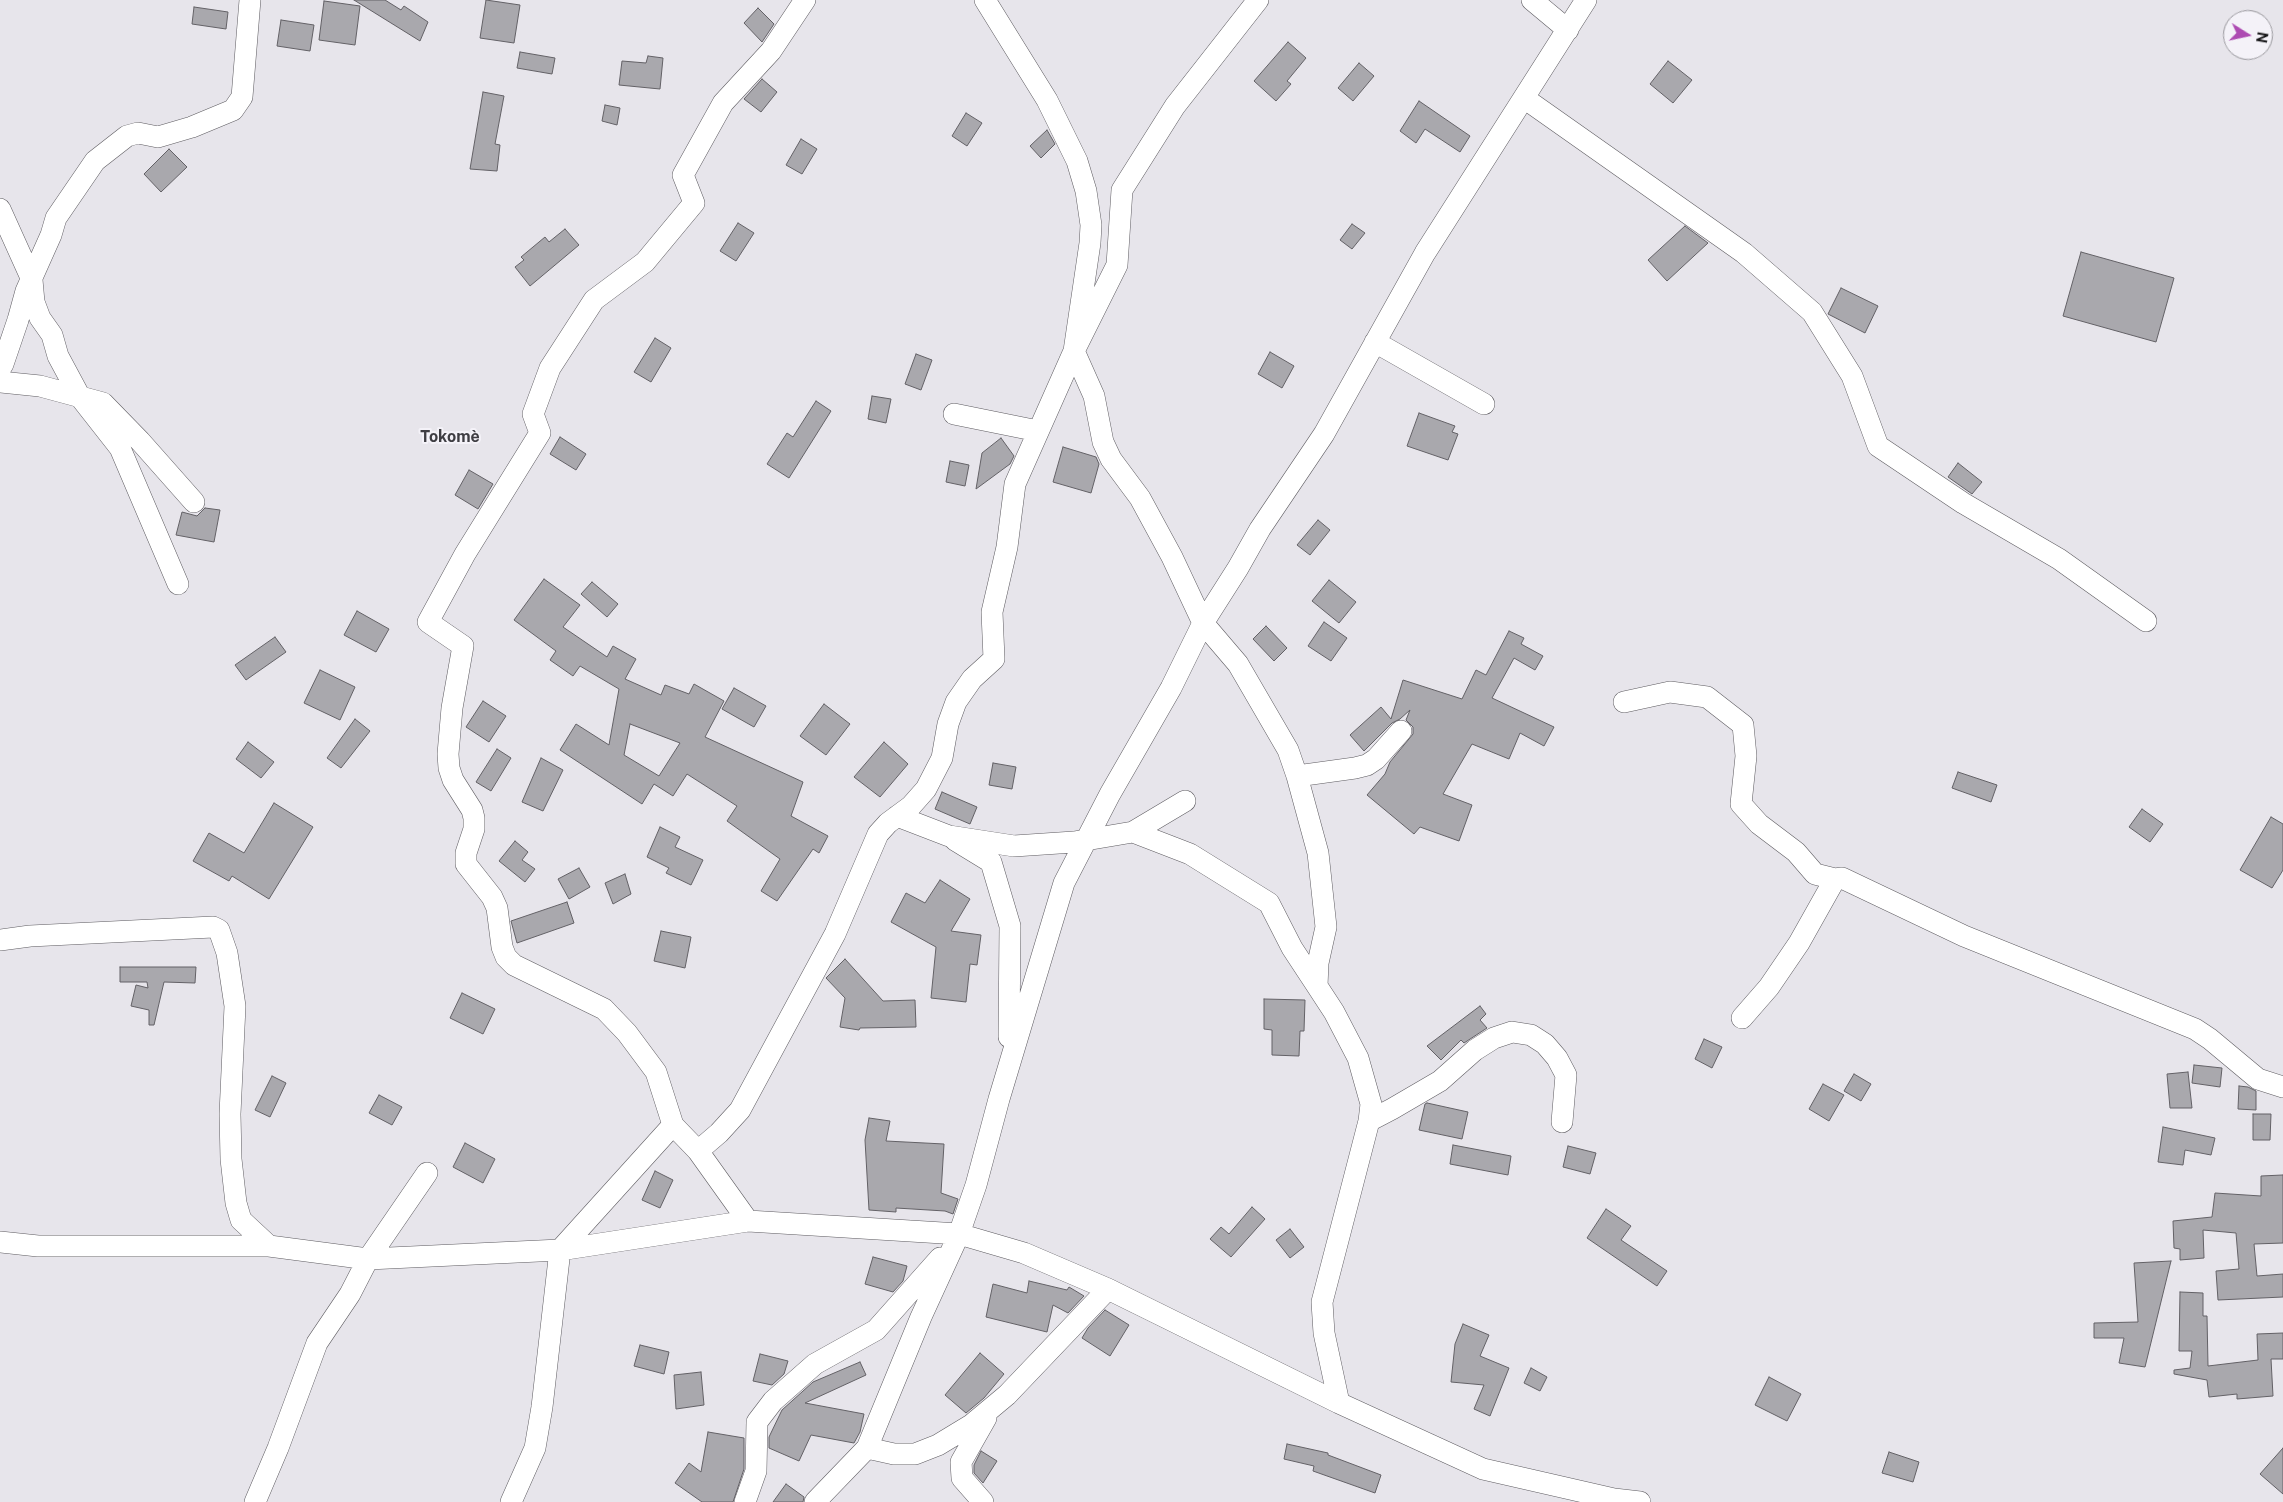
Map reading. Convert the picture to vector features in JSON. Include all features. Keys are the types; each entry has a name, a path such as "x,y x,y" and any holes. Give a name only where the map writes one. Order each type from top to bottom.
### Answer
{"street":[{"path":"0,368 18,320 26,291 52,235 56,218 95,161 127,136 138,133 158,138 192,127 233,110 238,103 242,97 250,0"},
{"path":"748,1221 698,1151 673,1125 656,1072 627,1033 604,1009 514,965 506,957 502,947 497,908 492,897 466,864 466,853 474,829 474,818 472,810 453,780 449,768 448,754 452,708 463,646 428,622 465,554 540,433 533,414 550,368 594,300 645,262 694,203 683,175 723,103 771,51 805,0"},
{"path":"985,0 1047,100 1077,161 1086,192 1091,225 1090,243 1074,351 1094,396 1103,442 1111,459 1140,498 1172,556 1203,622 1243,672 1288,750 1297,776 1318,853 1326,927 1318,963 1317,986"},
{"path":"698,1151 720,1133 740,1110 835,934 878,834 911,806 926,788 942,758 948,724 956,702 972,679 994,659 992,612 1007,547 1014,484 1074,351 1117,265 1122,190 1175,106 1258,0"},
{"path":"1532,0 1568,30"},
{"path":"815,1502 867,1448 921,1317 959,1234 976,1185 1064,883 1171,688 1203,622 1238,568 1260,529 1324,434 1425,253 1586,0"},
{"path":"1524,98 1744,252 1812,312 1852,376 1878,446 1963,503 2059,559 2146,621"},
{"path":"0,209 32,280 34,302 40,318 52,335 58,356 80,397 120,448 178,584"},
{"path":"1375,342 1484,404"},
{"path":"0,382 40,386 103,403 140,441 194,502"},
{"path":"954,414 1038,431"},
{"path":"1624,702 1670,692 1707,697 1743,724 1746,756 1741,804 1759,824 1796,852 1815,874 1835,879 1842,878 1964,936 2195,1029 2210,1039 2258,1080 2283,1087"},
{"path":"1297,776 1367,765 1376,759 1401,731"},
{"path":"949,836 1014,846 1087,840 1133,832 1186,801"},
{"path":"897,816 949,836 991,862 1010,926 1011,1002 1008,1071"},
{"path":"1133,832 1190,854 1269,903 1292,948 1334,1012 1358,1058 1371,1104 1369,1121 1322,1302 1324,1334 1339,1403"},
{"path":"1742,1018 1769,987 1799,944 1835,879"},
{"path":"0,940 30,936 213,927 219,930 227,953 235,1006 231,1070 231,1159 236,1203 241,1220 239,1246"},
{"path":"1369,1121 1440,1081 1475,1050 1494,1038 1512,1032 1532,1035 1545,1044 1557,1058 1566,1075 1562,1122"},
{"path":"511,1502 535,1448 542,1407 560,1250 673,1125"},
{"path":"255,1502 278,1448 317,1343 350,1294 368,1259 427,1173"},
{"path":"241,1220 269,1246"},
{"path":"0,1242 38,1246 269,1246 368,1259 560,1250 748,1221 959,1234 1024,1253 1108,1289 1339,1403 1483,1468 1614,1499 1640,1502"},
{"path":"745,1502 756,1471 757,1422 773,1401 815,1364 876,1330 959,1234"},
{"path":"867,1448 894,1454 915,1454 938,1445 971,1425 994,1405 1108,1289"},
{"path":"983,1502 962,1478 961,1462 994,1405"}],"building":[{"path":"354,0 385,0 401,10 404,6 428,22 420,41"},
{"path":"486,0 520,5 514,43 480,38"},
{"path":"324,1 360,6 355,45 319,40"},
{"path":"194,7 228,12 226,29 192,24"},
{"path":"758,8 774,24 762,42 744,23"},
{"path":"281,20 314,25 310,51 277,46"},
{"path":"1288,42 1306,58 1287,81 1291,84 1276,101 1254,81"},
{"path":"520,52 555,58 552,74 517,68"},
{"path":"648,56 663,58 660,89 619,85 622,61 646,63"},
{"path":"1668,61 1692,80 1673,103 1650,84"},
{"path":"1359,63 1374,76 1353,101 1338,88"},
{"path":"762,79 777,92 761,112 744,99"},
{"path":"483,92 504,96 495,144 500,145 497,171 470,169"},
{"path":"1419,101 1470,136 1460,152 1425,129 1416,143 1400,131"},
{"path":"605,105 620,108 617,125 602,121"},
{"path":"966,113 982,123 967,146 952,136"},
{"path":"1047,130 1055,144 1041,158 1030,146"},
{"path":"801,139 817,149 802,174 786,165"},
{"path":"169,149 187,167 161,192 144,174"},
{"path":"738,223 754,233 736,261 720,251"},
{"path":"1352,224 1365,233 1352,249 1340,240"},
{"path":"1685,226 1708,243 1667,281 1648,260"},
{"path":"565,229 579,245 530,286 515,267 524,260 521,257 545,237 549,242"},
{"path":"2081,252 2174,278 2156,342 2063,316"},
{"path":"1841,288 1878,306 1865,333 1828,314"},
{"path":"655,338 671,348 651,382 634,372"},
{"path":"1270,352 1294,366 1282,388 1258,374"},
{"path":"916,354 932,360 921,390 905,384"},
{"path":"872,396 891,399 886,423 868,419"},
{"path":"816,401 831,411 789,478 767,464 787,433 793,437"},
{"path":"1419,413 1455,426 1452,432 1458,434 1448,460 1407,446"},
{"path":"560,437 586,454 576,470 550,454"},
{"path":"1001,438 1014,456 1010,464 976,489 982,453"},
{"path":"1063,447 1096,457 1099,464 1091,493 1053,482"},
{"path":"950,461 969,465 965,486 946,482"},
{"path":"1958,463 1982,482 1972,494 1948,477"},
{"path":"469,470 493,484 478,509 455,495"},
{"path":"205,508 220,510 214,542 176,535 182,512 197,516"},
{"path":"1318,520 1330,530 1310,555 1297,545"},
{"path":"544,579 580,605 563,627 607,657 613,646 636,659 625,679 661,695 665,685 689,694 694,684 724,701 705,737 803,782 791,816 828,836 819,853 813,849 777,901 761,891 780,859 727,821 737,806 687,774 673,796 654,784 642,804 560,750 576,724 609,745 619,689 580,666 573,676 550,660 556,651 514,620","holes":["630,724 680,743 659,776 624,755"]},
{"path":"1329,580 1356,602 1339,623 1312,601"},
{"path":"592,582 618,604 607,617 581,594"},
{"path":"357,611 389,629 376,652 344,635"},
{"path":"1324,622 1347,638 1331,661 1308,646"},
{"path":"1266,626 1287,648 1274,661 1253,639"},
{"path":"1509,631 1524,638 1521,644 1543,656 1535,670 1514,658 1492,698 1554,727 1544,746 1520,733 1509,759 1472,744 1443,794 1472,805 1459,841 1420,827 1414,834 1367,795 1385,774 1390,762 1413,734 1413,727 1406,720 1410,710 1392,723 1364,751 1350,735 1381,707 1391,719 1403,680 1462,699 1476,670 1486,675"},
{"path":"275,637 286,652 246,680 235,665"},
{"path":"320,670 355,687 340,720 304,703"},
{"path":"734,688 766,706 754,727 722,709"},
{"path":"483,701 506,716 489,742 466,727"},
{"path":"824,704 850,724 826,755 800,736"},
{"path":"355,719 370,731 341,768 327,758"},
{"path":"248,742 274,762 261,778 236,759"},
{"path":"884,742 908,764 880,797 854,777"},
{"path":"497,749 511,758 491,791 476,782"},
{"path":"541,758 563,770 543,811 522,802"},
{"path":"993,763 1016,767 1012,789 989,785"},
{"path":"1958,772 1997,785 1991,802 1952,788"},
{"path":"942,792 977,807 970,824 935,809"},
{"path":"274,803 313,827 269,899 232,876 229,881 193,861 209,833 244,853"},
{"path":"2142,809 2163,824 2150,842 2129,827"},
{"path":"2271,817 2283,824 2283,870 2272,888 2240,870"},
{"path":"660,827 680,837 675,847 703,860 691,885 666,873 669,868 647,857"},
{"path":"515,841 528,852 522,860 535,869 525,882 499,861"},
{"path":"579,868 590,887 569,899 558,879"},
{"path":"625,874 631,894 613,904 605,883"},
{"path":"940,880 970,899 951,931 981,935 977,965 970,964 966,1002 931,998 936,947 891,922 906,893 925,903"},
{"path":"567,902 574,923 517,943 511,921"},
{"path":"661,931 691,937 685,968 654,961"},
{"path":"845,959 883,1001 915,1000 916,1027 860,1028 859,1030 840,1027 845,998 826,978"},
{"path":"120,967 196,967 195,983 164,982 154,1025 149,1025 149,1010 131,1006 136,985 148,988 147,982 120,982"},
{"path":"462,993 495,1009 483,1034 450,1018"},
{"path":"1264,999 1305,1000 1304,1031 1300,1031 1299,1056 1272,1055 1272,1030 1264,1029"},
{"path":"1480,1006 1486,1014 1480,1020 1487,1028 1464,1043 1461,1040 1441,1060 1427,1046"},
{"path":"1704,1039 1722,1047 1712,1068 1695,1059"},
{"path":"2194,1065 2222,1068 2220,1087 2192,1083"},
{"path":"2188,1072 2192,1108 2170,1108 2167,1074"},
{"path":"1854,1074 1871,1084 1861,1101 1844,1091"},
{"path":"272,1076 286,1083 270,1117 255,1110"},
{"path":"1823,1084 1844,1095 1829,1121 1809,1109"},
{"path":"2239,1086 2248,1087 2256,1091 2256,1110 2238,1109"},
{"path":"379,1095 402,1107 392,1125 369,1113"},
{"path":"1425,1104 1468,1112 1462,1139 1419,1130"},
{"path":"2253,1114 2271,1114 2270,1140 2253,1140"},
{"path":"869,1118 890,1121 886,1141 944,1144 941,1193 958,1199 953,1214 945,1211 896,1208 896,1212 869,1210 865,1140"},
{"path":"2163,1127 2215,1138 2211,1155 2185,1150 2183,1165 2158,1162"},
{"path":"465,1143 495,1159 483,1183 453,1167"},
{"path":"1453,1145 1511,1156 1508,1175 1450,1164"},
{"path":"1568,1146 1596,1153 1590,1174 1563,1167"},
{"path":"655,1171 673,1180 660,1208 642,1200"},
{"path":"2283,1175 2283,1243 2254,1244 2257,1276 2283,1274 2283,1297 2218,1300 2216,1271 2239,1269 2236,1233 2203,1230 2204,1258 2180,1260 2180,1249 2174,1248 2173,1221 2212,1217 2215,1193 2261,1196 2261,1176"},
{"path":"1252,1207 1265,1219 1231,1257 1210,1239 1221,1227 1229,1234"},
{"path":"1606,1209 1631,1226 1621,1240 1667,1271 1657,1286 1587,1238"},
{"path":"1290,1229 1304,1247 1290,1258 1276,1240"},
{"path":"873,1257 907,1266 903,1281 893,1292 865,1284"},
{"path":"2171,1261 2145,1367 2119,1363 2124,1338 2094,1338 2094,1323 2138,1322 2134,1263"},
{"path":"1029,1281 1067,1290 1069,1287 1084,1296 1068,1313 1053,1305 1047,1332 986,1317 993,1284 1027,1293"},
{"path":"2180,1292 2203,1293 2203,1316 2207,1316 2208,1366 2258,1360 2257,1334 2283,1333 2283,1359 2271,1359 2273,1396 2237,1399 2237,1394 2209,1397 2207,1380 2174,1374 2174,1370 2190,1368 2192,1351 2179,1351"},
{"path":"1105,1310 1129,1325 1110,1356 1082,1338 1088,1328"},
{"path":"1463,1324 1489,1335 1480,1356 1509,1368 1490,1416 1474,1409 1484,1385 1451,1382 1455,1344"},
{"path":"640,1345 669,1352 664,1374 634,1366"},
{"path":"980,1353 1004,1374 984,1398 966,1413 945,1395"},
{"path":"760,1354 788,1361 784,1374 772,1385 753,1381"},
{"path":"860,1362 866,1375 805,1403 864,1414 860,1432 854,1443 811,1435 799,1461 769,1448 769,1437 782,1410 813,1382"},
{"path":"1531,1368 1547,1377 1540,1391 1524,1383"},
{"path":"701,1372 704,1405 676,1409 674,1375"},
{"path":"1769,1377 1801,1394 1787,1421 1755,1405"},
{"path":"708,1432 744,1438 744,1469 733,1502 702,1502 675,1483 689,1463 701,1472"},
{"path":"1287,1444 1328,1453 1328,1455 1381,1475 1375,1493 1313,1471 1314,1466 1284,1459"},
{"path":"2283,1448 2283,1494 2260,1474"},
{"path":"981,1451 997,1461 983,1483 974,1473 974,1465"},
{"path":"1889,1452 1919,1462 1913,1482 1882,1473"},
{"path":"786,1484 804,1497 803,1502 773,1502"}],"district":[{"name":"Tokomè","path":"450,437"}]}
